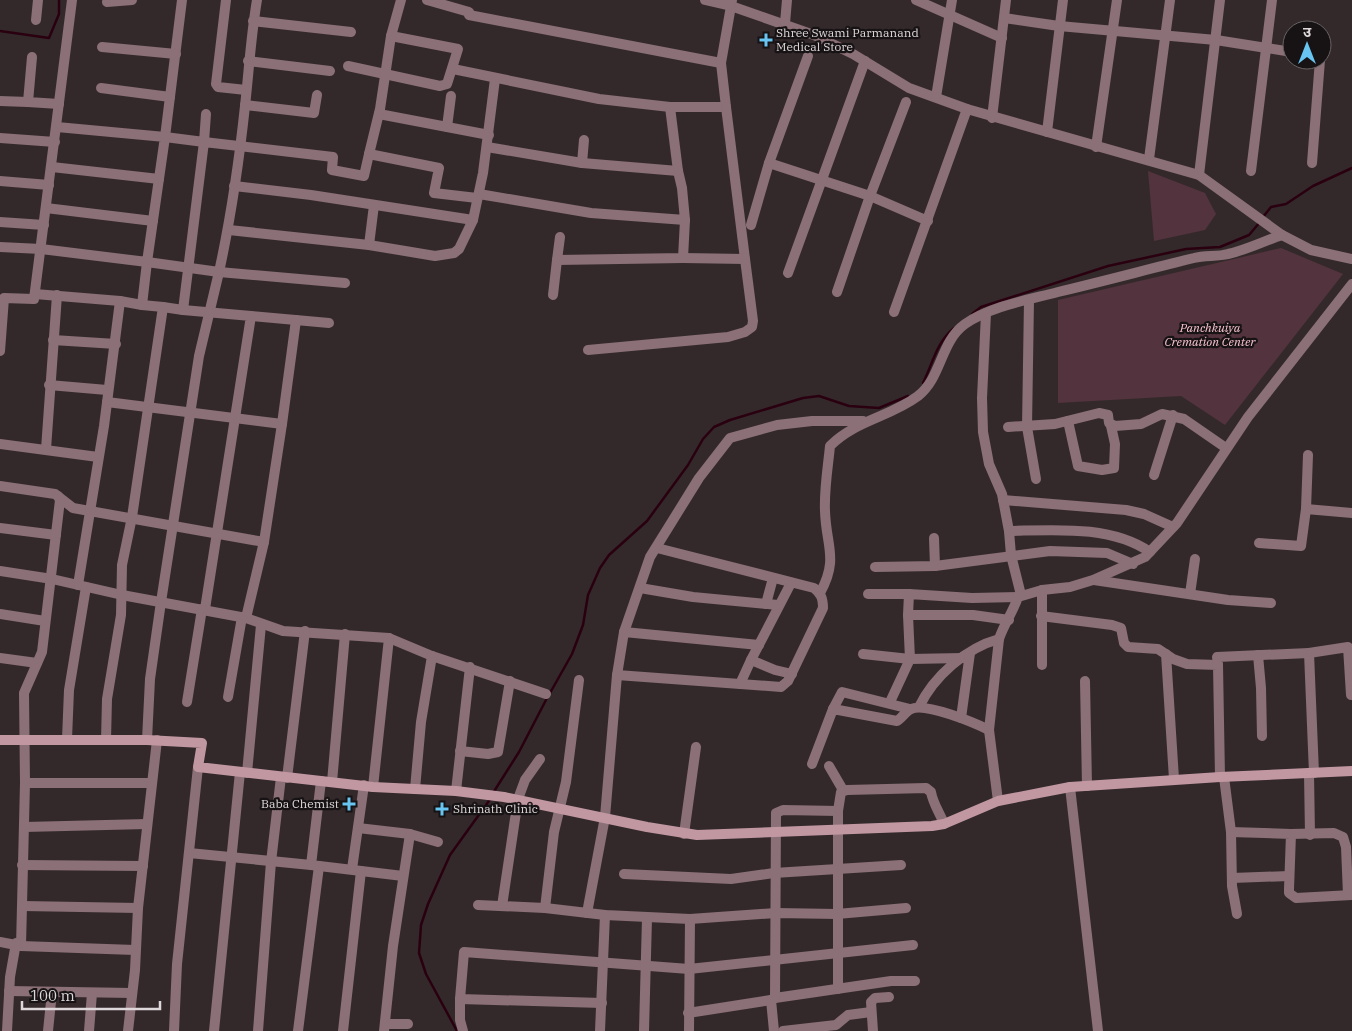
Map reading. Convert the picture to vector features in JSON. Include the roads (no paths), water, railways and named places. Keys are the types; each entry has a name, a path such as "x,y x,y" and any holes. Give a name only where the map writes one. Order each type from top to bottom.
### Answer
{"street":[{"path":"36,20 38,0"},
{"path":"0,351 2,298 34,299 72,0"},
{"path":"107,2 132,0"},
{"path":"142,305 182,0"},
{"path":"226,0 216,84 218,87 246,90"},
{"path":"128,1031 138,908 152,783 150,679 208,313 229,230 245,105 248,61 257,0"},
{"path":"57,127 165,137 333,157 332,170 364,176 379,114 391,36 401,0"},
{"path":"427,0 470,13 721,63"},
{"path":"705,0 731,3 785,23 835,44 910,88 967,110 1199,175 1282,235 1311,250 1352,259"},
{"path":"785,23 787,0"},
{"path":"916,0 1002,38"},
{"path":"936,98 952,0"},
{"path":"992,118 1006,0"},
{"path":"1047,132 1063,0"},
{"path":"1096,146 1117,0"},
{"path":"1149,160 1170,0"},
{"path":"1199,175 1220,0"},
{"path":"1251,171 1272,0"},
{"path":"588,350 728,337 745,332 752,327 753,321 721,63 731,3"},
{"path":"1004,18 1059,26 1114,29 1216,40 1282,51"},
{"path":"253,21 351,32"},
{"path":"348,66 444,86 450,80 459,52 456,48 391,36"},
{"path":"102,46 176,54"},
{"path":"751,224 769,163 808,56"},
{"path":"28,102 32,57"},
{"path":"788,273 820,180 865,60"},
{"path":"248,61 330,71"},
{"path":"453,69 599,99 670,108 726,107"},
{"path":"1312,162 1319,70"},
{"path":"229,230 370,245 435,256 446,255 460,249 473,220 478,196 489,135 495,79"},
{"path":"101,88 170,98"},
{"path":"245,105 314,113 317,95"},
{"path":"447,127 451,96"},
{"path":"0,101 59,104"},
{"path":"837,292 870,196 906,102"},
{"path":"670,108 685,220 683,258"},
{"path":"894,312 967,110"},
{"path":"183,310 187,267 199,189 206,114"},
{"path":"379,114 489,135"},
{"path":"0,138 55,142"},
{"path":"582,162 584,140"},
{"path":"487,146 582,162 678,172"},
{"path":"369,154 439,168 434,193 478,196 591,213 685,220"},
{"path":"769,163 870,196 928,221"},
{"path":"52,167 159,179"},
{"path":"0,180 49,185"},
{"path":"234,186 473,220"},
{"path":"370,245 374,205"},
{"path":"46,208 153,221"},
{"path":"0,222 44,225"},
{"path":"820,593 826,581 831,559 825,513 830,446 842,434 906,404 920,394 935,374 949,340 967,323 986,313 1029,300 1198,257 1228,254 1282,235"},
{"path":"553,295 560,237"},
{"path":"0,247 41,249 219,272 345,283"},
{"path":"557,260 745,259"},
{"path":"868,594 909,594 972,598 1020,596 1042,590 1070,587 1133,564 1150,552 1173,527 1226,448 1352,284"},
{"path":"35,294 208,313 329,323"},
{"path":"46,449 49,385 57,295"},
{"path":"1029,300 1027,427 1036,479"},
{"path":"67,739 69,690 98,457 107,402 107,390 116,344 120,302"},
{"path":"106,740 107,699 121,615 122,565 132,517 163,307"},
{"path":"986,313 982,398 983,432 989,464 1002,500 1020,596 1009,620 1002,629 999,639 989,730 998,801"},
{"path":"187,702 204,609 251,316"},
{"path":"228,697 244,617 264,542 296,320"},
{"path":"53,340 116,344"},
{"path":"49,385 107,390"},
{"path":"107,402 282,424"},
{"path":"1008,427 1027,427 1104,413 1108,415 1115,444 1114,468 1091,469 1078,466 1068,421"},
{"path":"1111,426 1141,424 1156,416 1173,416 1195,425 1226,448"},
{"path":"1154,475 1173,416"},
{"path":"588,913 604,816 617,675 624,632 650,558 699,478 730,438 777,425 812,421 868,421"},
{"path":"0,444 98,457"},
{"path":"1259,543 1300,546 1306,509 1308,455"},
{"path":"0,486 54,494 67,506 264,542"},
{"path":"7,1031 9,991 23,906 24,693 42,652 52,579 60,500 58,496"},
{"path":"1002,500 1126,510 1144,514 1173,527"},
{"path":"1306,509 1352,513"},
{"path":"0,528 56,535"},
{"path":"1009,532 1051,530 1112,536 1150,552"},
{"path":"934,538 935,566"},
{"path":"617,675 781,687 792,674 823,608 823,600 820,593 814,588 657,548"},
{"path":"876,567 935,566 978,562 1011,555 1050,551 1107,553 1133,564"},
{"path":"1190,594 1195,559"},
{"path":"0,571 52,579 122,595 244,617 261,625 283,631 389,638 432,656 470,667 546,694"},
{"path":"766,604 772,578"},
{"path":"1092,580 1228,600 1270,603"},
{"path":"740,684 791,582"},
{"path":"640,588 693,597 778,605"},
{"path":"1042,590 1042,665"},
{"path":"890,702 910,659 909,594"},
{"path":"0,614 45,621"},
{"path":"908,615 973,615 1009,620"},
{"path":"1041,616 1117,626 1121,628 1124,643 1128,647 1158,649 1174,659 1187,664 1218,665"},
{"path":"214,1031 230,856 244,773 261,625"},
{"path":"258,1031 272,862 305,631"},
{"path":"624,632 759,645"},
{"path":"332,782 346,634"},
{"path":"343,1031 357,870 358,828 368,786 389,638"},
{"path":"834,709 897,721 915,708 940,675 966,655 999,639"},
{"path":"1237,914 1232,878 1231,832 1222,776 1217,658 1309,653 1350,646 1351,695"},
{"path":"1309,653 1310,835"},
{"path":"864,654 910,659 966,655"},
{"path":"1166,654 1174,779"},
{"path":"961,718 966,655"},
{"path":"1258,655 1262,736"},
{"path":"416,789 421,722 432,656"},
{"path":"0,658 38,663"},
{"path":"751,660 775,670 792,674"},
{"path":"456,791 470,667"},
{"path":"546,908 558,808 567,774 579,680"},
{"path":"460,750 488,754 498,752 510,681"},
{"path":"1085,681 1087,786"},
{"path":"812,764 842,692 961,718 989,730"},
{"path":"0,740 152,740 202,743 177,964 174,1031"},
{"path":"684,834 696,747"},
{"path":"502,906 518,800 526,780 540,759"},
{"path":"829,766 843,790"},
{"path":"198,767 368,786 484,794 604,816 684,834 717,836 944,824 998,801 1070,787 1222,776 1352,771"},
{"path":"298,1031 315,866 320,781"},
{"path":"25,783 152,783"},
{"path":"1070,787 1098,1031"},
{"path":"838,989 839,795 843,790 928,788 944,824"},
{"path":"774,1031 773,999 776,959 775,818 778,811 838,811"},
{"path":"24,827 148,824"},
{"path":"358,828 410,834 438,842"},
{"path":"1231,832 1291,834 1310,835 1334,833 1343,837 1346,847 1350,895 1296,898 1289,893 1291,834"},
{"path":"408,1024 384,1027 410,834"},
{"path":"189,853 403,876"},
{"path":"22,865 143,866"},
{"path":"624,874 732,879 774,873 901,865"},
{"path":"1232,878 1289,876"},
{"path":"478,905 546,908 647,918 690,919 776,913 837,914 906,908"},
{"path":"23,906 138,908"},
{"path":"600,1031 604,915"},
{"path":"644,1031 647,918"},
{"path":"689,1031 690,919"},
{"path":"0,942 135,950"},
{"path":"463,1031 460,1020 460,999 464,952 602,963 645,964 689,969 913,945"},
{"path":"688,1013 891,981 915,980"},
{"path":"9,991 132,993"},
{"path":"48,1031 52,992"},
{"path":"89,1031 92,993"},
{"path":"874,1031 871,1012 872,1000 889,997"},
{"path":"460,999 602,1003"},
{"path":"783,1031 836,1025 852,1014 871,1012"}],"waterway":[{"path":"0,31 49,38 59,14 59,0"},
{"path":"1263,217 1271,207 1286,204 1313,186 1352,168"},
{"path":"972,314 981,307 1108,266 1186,249 1220,247 1249,235 1260,222"},
{"path":"923,383 939,347 954,328"},
{"path":"550,693 572,654 583,625 588,595 600,568 609,555 647,521 688,465 703,439 714,427 730,420 803,398 819,396 849,406 879,408 908,396"},
{"path":"493,793 519,752 547,698"},
{"path":"457,1031 426,974 419,953 421,925 428,904 450,855 491,798"}],"place":[{"name":"Shree Swami Parmanand Medical Store","path":"766,40"},
{"name":"Baba Chemist","path":"349,804"},
{"name":"Shrinath Clinic","path":"442,809"}],"park label":[{"name":"Panchkuiya Cremation Center","path":"1210,335"}]}
